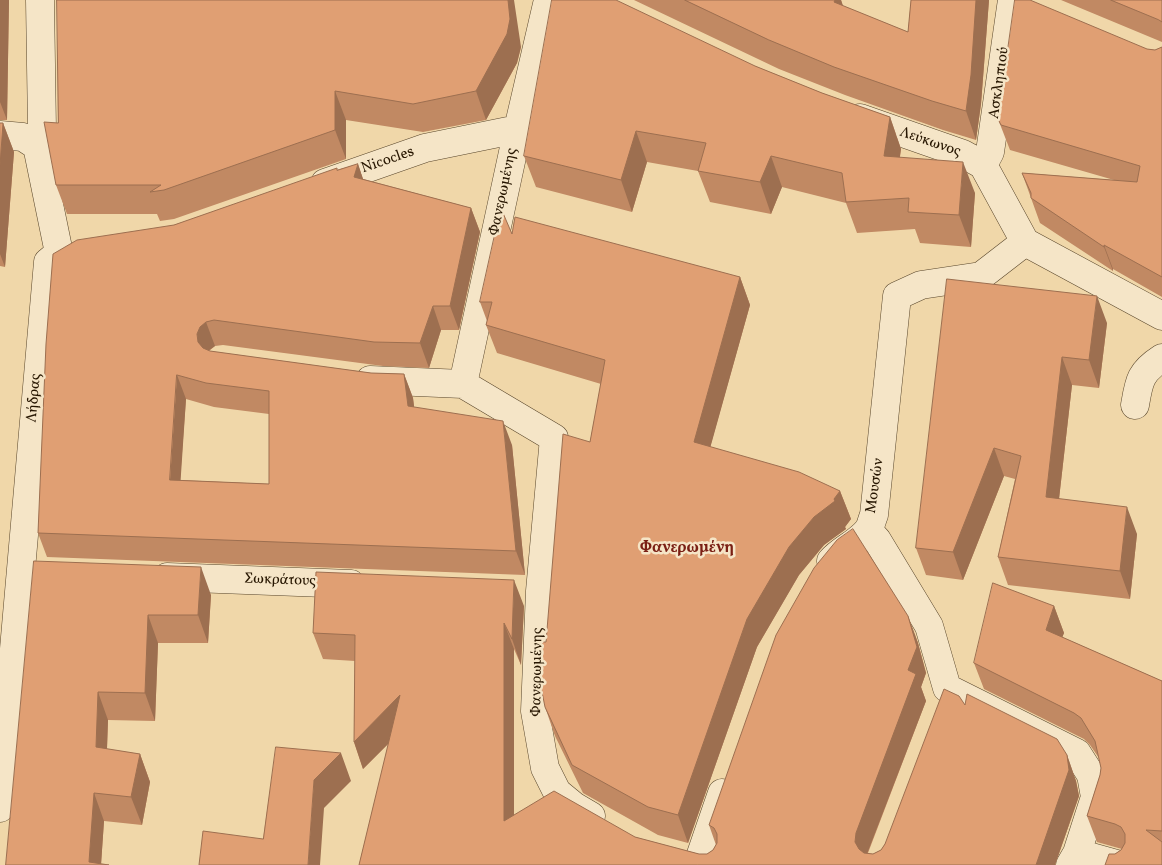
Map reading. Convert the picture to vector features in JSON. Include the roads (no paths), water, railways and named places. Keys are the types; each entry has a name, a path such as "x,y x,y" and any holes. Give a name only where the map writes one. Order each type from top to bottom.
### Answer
{"street":[{"path":"32,142 42,129 40,0"},
{"name":"Φανερωμένης","path":"548,0 463,384 554,438 540,591 535,711 545,768 557,792 574,806 609,826"},
{"name":"Ασκληπιού","path":"983,165 990,152 1012,0"},
{"name":"Λεύκωνος","path":"839,110 963,154 983,165"},
{"name":"Nicocles","path":"304,190 425,148 518,129"},
{"path":"0,135 23,137 37,146 59,253 86,249"},
{"path":"983,165 1025,242 1162,316"},
{"name":"Μουσών","path":"818,578 836,554 856,541 868,530 874,515 897,296 921,285 981,276 1025,242"},
{"name":"Λήδρας","path":"0,808 4,715 30,572 47,357 48,262 59,253"},
{"path":"1135,405 1139,381 1148,369 1162,358"},
{"path":"343,376 382,382 463,384"},
{"path":"868,530 877,540 929,626 948,688 937,716"},
{"name":"Σωκράτους","path":"139,576 374,585"},
{"path":"511,590 540,591"},
{"path":"948,688 1076,754 1091,775 1095,797 1073,859 1120,865"},
{"path":"671,854 705,863 731,767"}],"district":[{"name":"Φανερωμένη","path":"687,549"}]}
